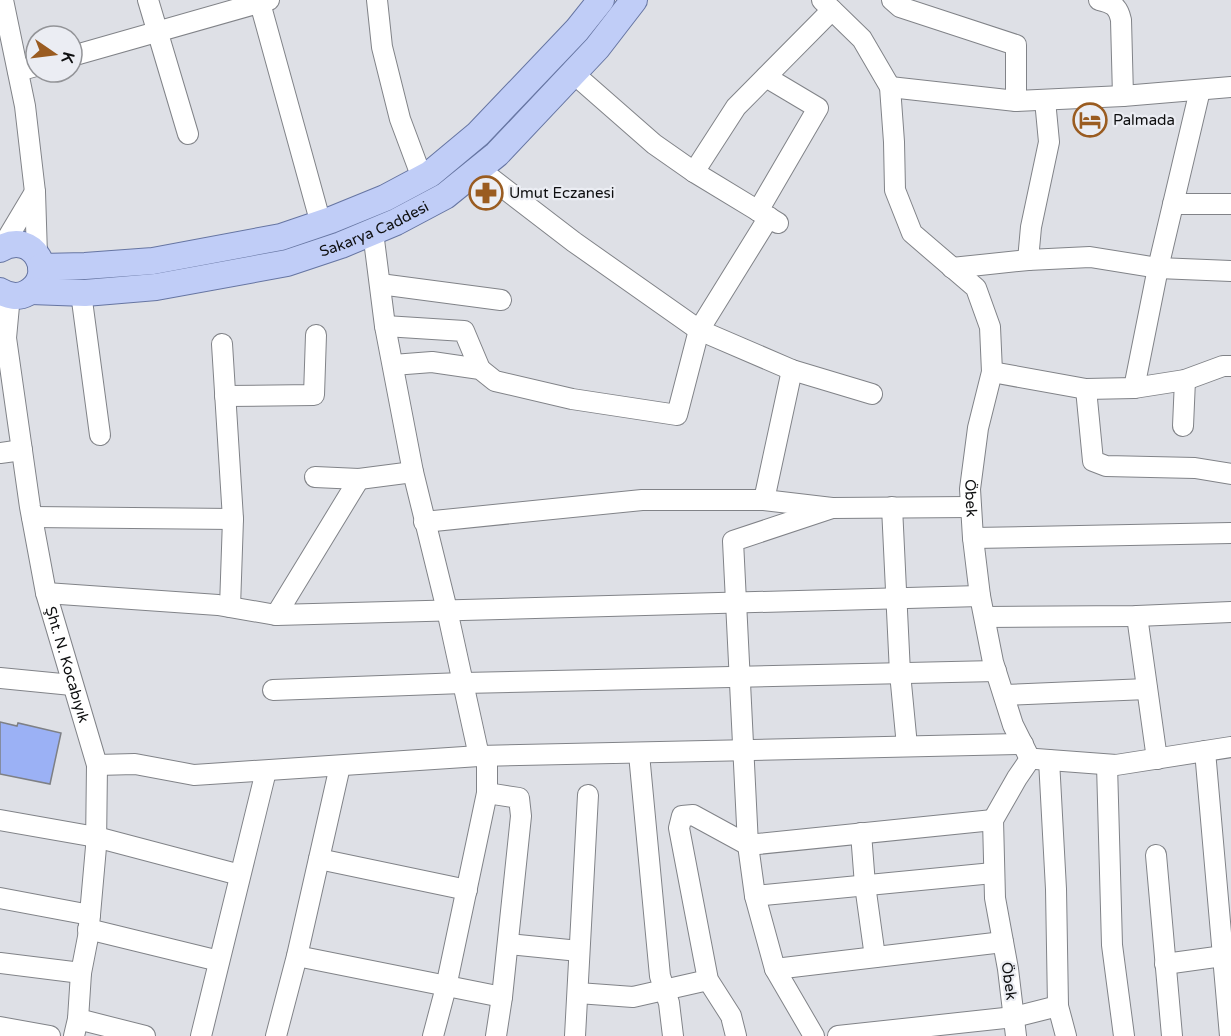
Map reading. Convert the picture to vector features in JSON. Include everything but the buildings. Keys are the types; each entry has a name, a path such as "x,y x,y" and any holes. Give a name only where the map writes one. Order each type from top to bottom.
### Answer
{"main road":[{"name":"Sakarya Caddesi","path":"39,261 85,266 153,261 281,237 321,224 385,198 422,178 478,134 576,30 600,0"},
{"name":"Sakarya Caddesi","path":"14,292 81,293 156,287 287,263 396,222 445,196 497,154 597,48 634,0"},
{"path":"3,239 23,244 31,249 39,261 41,276 37,284 14,292"}],"street":[{"path":"3,0 24,60"},
{"path":"147,0 188,134"},
{"path":"377,0 382,48 400,119 422,178"},
{"path":"892,0 900,7 1016,45 1016,101"},
{"path":"1099,0 1112,3 1118,9 1121,20 1123,96"},
{"path":"84,53 264,1 321,224"},
{"path":"694,172 736,108 766,77 827,5"},
{"name":"Öbek","path":"827,5 862,39 890,87 895,190 912,233 976,288 990,327 992,372 978,428 970,489 973,538 980,596 996,670 1013,725 1034,754 993,820 994,898 1003,942 1015,1027"},
{"path":"573,73 654,144 694,172 769,217"},
{"path":"385,327 464,331 480,369 495,381 572,399 677,416 699,330 769,217 818,108 766,77"},
{"path":"26,84 25,106 35,192 39,261"},
{"path":"890,87 1016,101 1123,96 1231,87"},
{"path":"1134,388 1158,268 1200,90"},
{"path":"1028,260 1031,227 1048,142 1046,100"},
{"path":"478,169 574,242 699,330 792,370 872,394"},
{"path":"3,239 35,192"},
{"path":"1173,204 1231,204"},
{"path":"373,232 385,327 413,472 463,683 483,756 487,793 446,987 433,1036"},
{"path":"952,268 1028,260 1090,257 1158,268 1231,271"},
{"path":"380,284 501,300"},
{"name":"Şht. N. Kocabıyık","path":"14,292 3,333 32,517 46,593 97,765 96,837 89,922 76,1028"},
{"path":"81,293 100,435"},
{"path":"225,396 314,395 316,335"},
{"path":"222,344 233,519 230,607"},
{"path":"393,365 432,362 480,369"},
{"path":"992,372 1086,389 1134,388 1185,380 1223,366 1231,366"},
{"path":"764,500 792,370"},
{"path":"1183,426 1185,380"},
{"path":"1086,389 1093,461 1106,466 1195,468 1231,474"},
{"path":"0,453 22,450"},
{"path":"315,477 359,479 413,472"},
{"path":"276,615 359,479"},
{"path":"424,522 642,500 764,500 832,508 971,507"},
{"path":"892,507 900,673 907,746"},
{"path":"814,1036 775,969 755,896 748,845 733,541 832,508"},
{"path":"32,517 233,519"},
{"path":"973,538 1231,533"},
{"path":"46,593 230,607 276,615 980,596"},
{"path":"985,617 1137,616 1231,612"},
{"path":"1137,616 1157,759"},
{"path":"273,690 996,670"},
{"path":"0,678 72,685"},
{"path":"1004,695 1147,689"},
{"path":"97,765 135,764 194,775 483,756 907,746 1034,754 1116,765 1231,747"},
{"path":"1205,751 1227,955 1230,1036"},
{"path":"639,754 660,976 666,991 673,1036"},
{"path":"1034,754 1056,889 1058,1006 1066,1036"},
{"path":"1107,765 1112,945 1124,1036"},
{"path":"276,1036 297,956 340,766"},
{"path":"201,1036 266,771"},
{"path":"487,793 519,798 521,816 496,1036"},
{"path":"575,1036 588,795"},
{"path":"736,1036 731,1016 708,980 679,828 682,816 693,815 748,845 993,820"},
{"path":"0,820 96,837 240,875"},
{"path":"861,833 865,885 875,957"},
{"path":"1156,855 1172,1036"},
{"path":"319,859 467,890"},
{"path":"755,896 993,873"},
{"path":"0,898 219,961"},
{"path":"775,969 1003,942"},
{"path":"508,944 579,951"},
{"path":"1165,964 1227,955"},
{"path":"297,956 502,997"},
{"path":"0,963 81,973"},
{"path":"578,993 633,997 708,980"},
{"path":"838,1036 1015,1027 1058,1006"},
{"path":"0,1027 50,1036"},
{"path":"76,1028 145,1036"}],"place":[{"name":"Palmada","path":"1090,120"},
{"name":"Umut Eczanesi","path":"486,193"}]}
